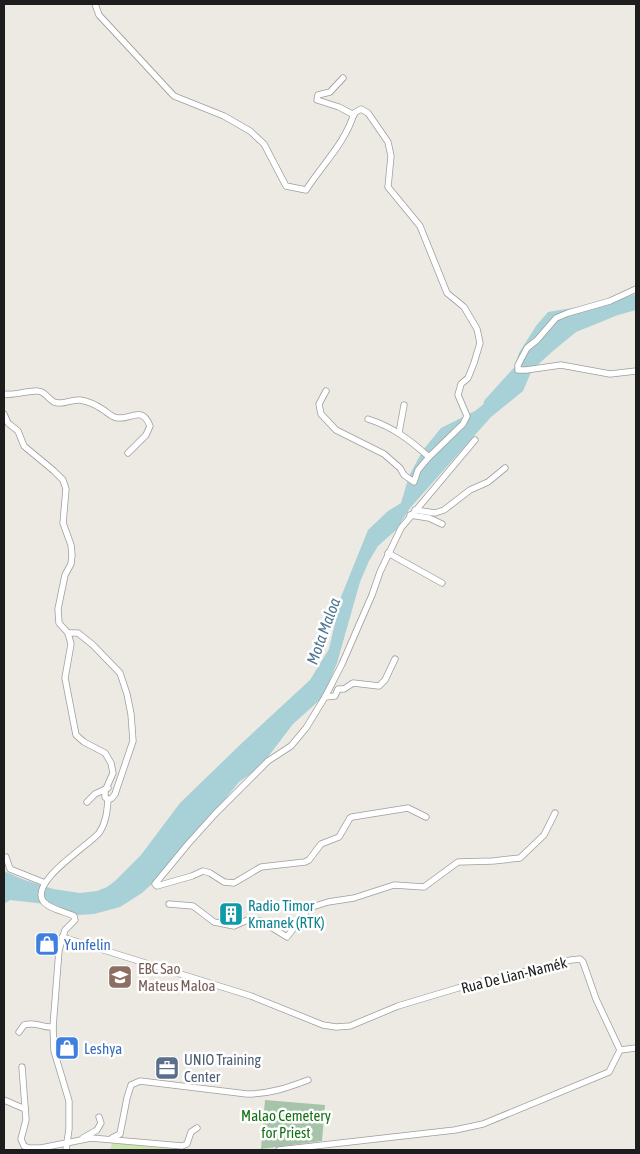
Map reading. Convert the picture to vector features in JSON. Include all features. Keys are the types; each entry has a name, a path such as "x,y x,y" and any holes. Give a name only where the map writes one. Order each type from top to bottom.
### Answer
{"street":[{"path":"95,4 100,15 174,96 224,116 250,131 264,144 286,186 306,190 341,141 351,125 354,115 361,109 368,113 388,142 391,156 388,188 420,226 447,293 464,307 477,329 480,342 468,378 461,384 458,395 467,416 463,424 429,457 416,474 414,482 384,454 336,430 321,414 319,404 326,391"},
{"path":"343,78 330,92 318,95 317,100 339,107 354,115"},
{"path":"636,289 610,301 556,318 537,340 526,348 518,365 518,370 561,364 610,374 636,371"},
{"path":"4,394 38,390 55,403 63,404 78,400 82,401 103,409 115,418 122,419 135,414 142,416 148,421 150,426 146,434 128,453"},
{"path":"399,433 398,428 404,405"},
{"path":"4,414 8,423 18,431 24,446 54,471 62,480 66,489 63,523 71,545 72,555 58,609 59,623 68,633 71,644 65,678 76,736 105,753 111,763 113,773 105,792 105,797 108,800 105,822 99,832 67,860 45,884 42,899 45,904 74,916 75,920 64,930 62,937 57,964 53,1027 54,1052 69,1101 68,1143 66,1150"},
{"path":"368,419 386,425 399,433 429,457"},
{"path":"426,817 408,808 352,817 339,837 321,844 306,862 261,867 234,883 224,882 218,877 203,871 156,886 188,844 235,793 268,761 291,746 306,728 343,661 388,553 401,528 475,440"},
{"path":"415,510 435,513 444,510 470,490 488,482 505,468"},
{"path":"410,515 429,518 442,524"},
{"path":"388,553 442,583"},
{"path":"68,633 78,633 93,645 120,673 127,694 133,741 115,794 108,800"},
{"path":"324,697 335,696 338,689 344,689 353,683 379,686 385,680 395,659"},
{"path":"87,802 95,794 108,788"},
{"path":"169,904 192,906 214,922 234,926 250,919 261,920 287,936 310,908 328,902 354,898 394,884 424,887 458,862 520,858 544,835 554,813"},
{"path":"6,857 10,869 45,884"},
{"name":"Rua De Lian-Namék","path":"62,937 251,996 323,1025 336,1027 350,1026 398,1006 458,988 580,959 583,962 596,999 620,1050"},
{"path":"19,1032 24,1025 32,1023 47,1028 53,1027"},
{"path":"279,1150 455,1130 483,1124 609,1072 620,1050 636,1048"},
{"path":"22,1067 26,1120 21,1139 24,1146 29,1148 42,1148 91,1138 182,1146 187,1144 190,1132 197,1128"},
{"path":"107,1139 120,1134 131,1084 140,1081 247,1094 264,1094 308,1080"},
{"path":"4,1100 25,1109"},
{"path":"81,1139 97,1130 102,1123 99,1117"}],"green space":[{"name":"Malao Cemetery for Priest","path":"265,1100 325,1105 322,1141 261,1149"},
{"path":"112,1143 185,1150 110,1150"}],"water":[{"path":"636,294 636,310 618,315 576,332 532,370 523,391 491,417 410,508 396,530 378,546 360,582 337,663 323,697 293,724 261,766 239,782 165,872 142,893 120,907 94,914 78,915 54,905 10,900 4,904 4,871 53,889 80,893 97,891 115,881 141,855 180,803 310,680 329,649 341,597 368,530 388,511 401,503 409,476 423,450 441,428 475,411 509,384 519,353 536,326 548,312 610,302"}],"waterway":[{"name":"Mota Maloa","path":"488,403 518,370"}],"place":[{"name":"Radio Timor Kmanek (RTK)","path":"231,914"},
{"name":"Yunfelin","path":"47,944"},
{"name":"EBC Sao Mateus Maloa","path":"120,977"},
{"name":"Leshya","path":"67,1048"},
{"name":"UNIO Training Center","path":"167,1068"}]}
